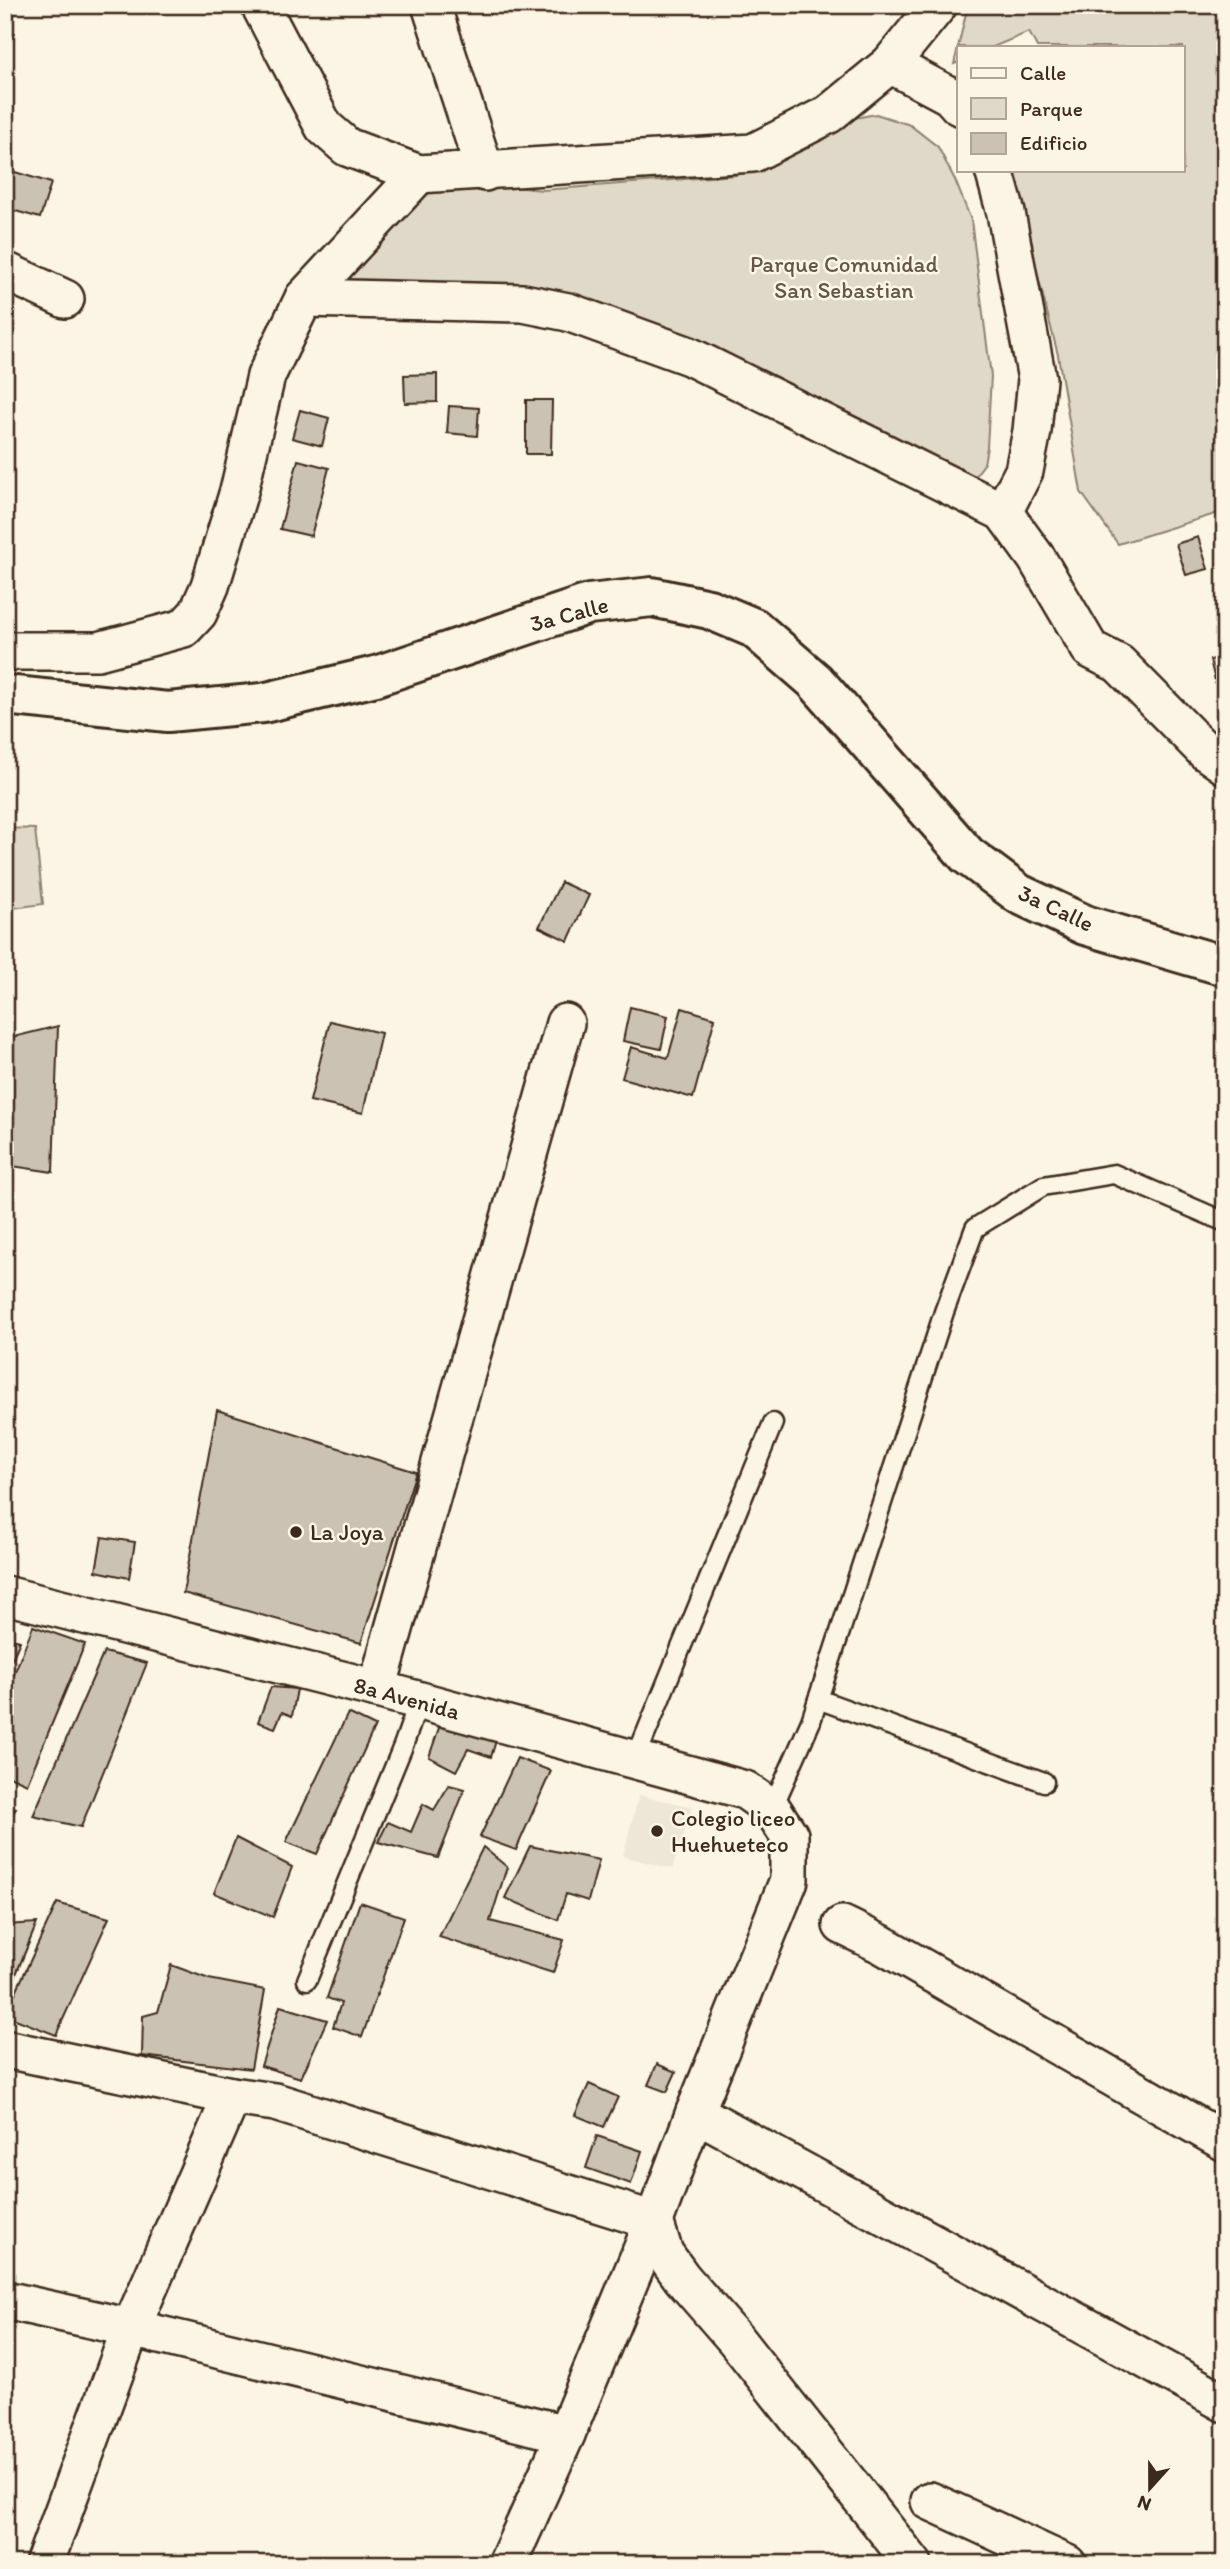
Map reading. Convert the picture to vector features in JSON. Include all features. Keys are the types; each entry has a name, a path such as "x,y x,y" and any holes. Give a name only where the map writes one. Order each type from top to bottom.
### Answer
{"street":[{"path":"260,5 324,127 347,147 419,174 485,172 753,153 829,114 890,64 938,5"},
{"path":"431,5 485,172"},
{"path":"890,64 950,96 957,104"},
{"path":"995,172 1006,213 1037,379 1032,431 1024,471 1003,512"},
{"path":"5,651 98,651 184,628 198,613 211,586 239,491 266,376 304,298 419,174"},
{"path":"5,271 65,299"},
{"path":"304,298 523,303 568,313 689,356 1003,512 1037,559 1090,649 1119,664 1205,751 1225,765"},
{"name":"3a Calle","path":"5,695 168,712 263,704 376,676 589,604 652,597 709,609 754,628 815,681 967,855 1019,894 1085,925 1225,966"},
{"path":"377,1689 565,1023"},
{"name":"8a Avenida","path":"5,1595 377,1689 745,1790 780,1822"},
{"path":"507,2564 566,2434 654,2221 789,1880 780,1822"},
{"path":"842,1925 881,1944 1225,2141"},
{"path":"5,2049 232,2096 275,2102 654,2221"},
{"path":"44,2564 131,2328 232,2096"},
{"path":"695,2112 1225,2403"},
{"path":"654,2221 664,2253 682,2278 736,2340 913,2564"},
{"path":"5,2300 566,2434"},
{"path":"930,2501 1067,2564"}],"lane":[{"path":"780,1822 944,1312 975,1228 1043,1186 1114,1174 1225,1222"},
{"path":"635,1760 773,1423"},
{"path":"818,1699 1044,1782"},
{"path":"307,1980 419,1701"}],"shaded area":[{"name":"Colegio liceo Huehueteco","path":"639,1795 693,1807 672,1869 623,1856"}],"green space":[{"path":"968,5 1225,5 1225,511 1118,544 1081,492 1058,355 1030,245 1001,181 1018,172 1184,172 1184,46 1036,46 1029,32 995,46 958,46"},
{"name":"Parque Comunidad San Sebastian","path":"876,114 910,125 938,147 971,220 991,376 984,464 976,475 959,485 694,344 314,290 414,180 443,180 543,190 736,175 806,149 839,121"},
{"path":"5,828 35,829 43,904 5,909"}],"building":[{"path":"5,169 51,183 40,218 5,208"},
{"path":"437,374 437,402 405,403 404,375"},
{"path":"526,400 552,400 551,454 526,454"},
{"path":"449,406 479,408 477,436 447,433"},
{"path":"300,410 329,418 322,446 292,438"},
{"path":"298,460 329,468 311,536 280,529"},
{"path":"1198,537 1208,569 1186,575 1176,544"},
{"path":"1225,657 1225,696 1219,697 1210,660"},
{"path":"561,882 589,895 568,941 539,927"},
{"path":"630,1007 668,1016 661,1049 623,1041"},
{"path":"682,1008 715,1018 693,1098 622,1078 631,1047 668,1058"},
{"path":"330,1021 381,1033 363,1113 310,1101"},
{"path":"58,1026 53,1172 5,1165 5,1039"},
{"name":"La Joya","path":"217,1410 416,1472 361,1643 183,1593"},
{"path":"102,1537 135,1542 129,1578 96,1571"},
{"path":"33,1626 85,1644 27,1784 5,1774 5,1697"},
{"path":"5,1636 20,1641 5,1675"},
{"path":"104,1652 147,1663 81,1827 33,1816"},
{"path":"271,1687 297,1689 292,1716 282,1712 275,1728 258,1722"},
{"path":"348,1713 375,1726 317,1854 286,1842"},
{"path":"441,1722 498,1734 491,1757 468,1749 456,1771 429,1757"},
{"path":"517,1758 551,1771 516,1850 480,1837"},
{"path":"449,1785 465,1789 438,1858 378,1842 388,1822 411,1832 423,1804 434,1810"},
{"path":"5,1805 16,1808 5,1830"},
{"path":"236,1838 292,1867 273,1917 214,1893"},
{"path":"530,1846 599,1860 588,1901 566,1894 558,1920 505,1898"},
{"path":"483,1847 507,1867 490,1921 564,1940 553,1973 439,1937"},
{"path":"360,1902 404,1917 362,2037 333,2027 341,2003 327,1998"},
{"path":"57,1903 109,1918 56,2035 5,2015"},
{"path":"37,1923 5,2001 5,1925"},
{"path":"171,1965 209,1979 265,1990 251,2069 142,2056 143,2016 158,2012"},
{"path":"280,2006 327,2020 301,2078 261,2066"},
{"path":"657,2064 676,2072 667,2092 648,2085"},
{"path":"589,2084 618,2097 604,2127 575,2115"},
{"path":"597,2136 642,2151 631,2184 586,2168"}],"place":[{"name":"La Joya","path":"296,1532"},
{"name":"Colegio liceo Huehueteco","path":"657,1831"}]}
